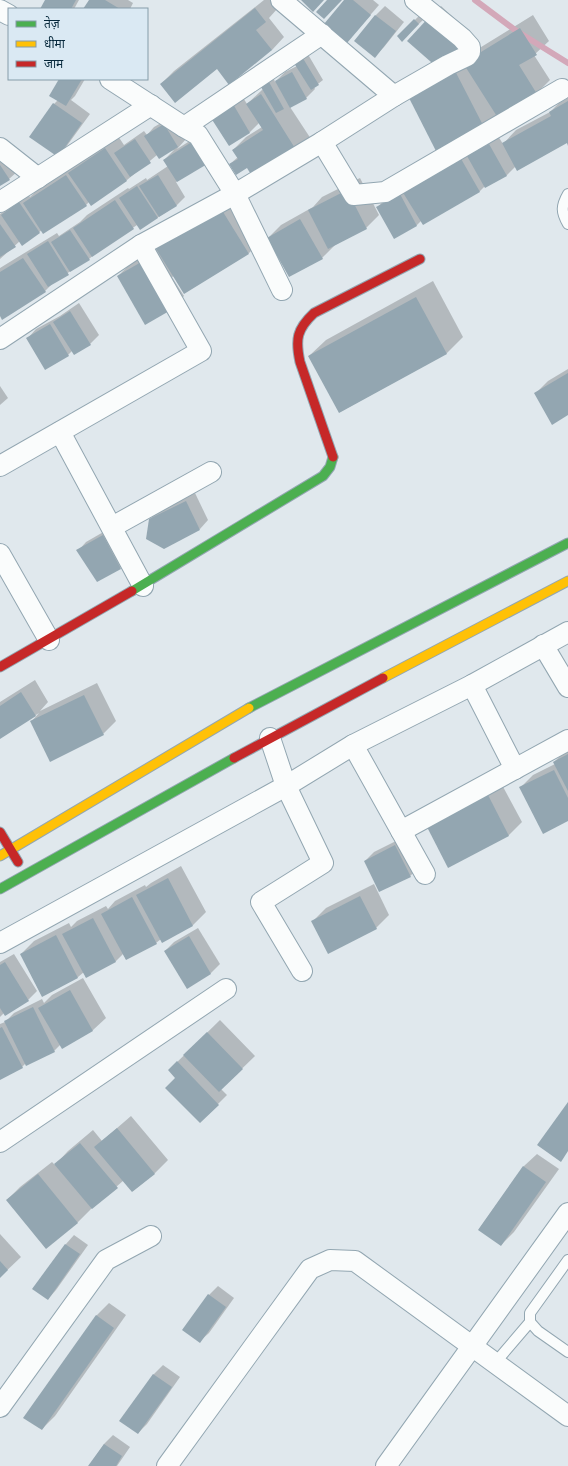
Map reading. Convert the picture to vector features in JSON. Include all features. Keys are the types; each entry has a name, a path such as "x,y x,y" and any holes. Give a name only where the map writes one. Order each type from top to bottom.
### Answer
{"main road":[{"path":"0,667 143,586 323,476 330,467 333,456 300,362 298,338 303,323 314,313 420,259"},
{"path":"0,856 251,707 568,544"},
{"path":"0,889 270,738 568,581"},
{"path":"0,832 26,874"}],"street":[{"path":"281,0 394,96"},
{"path":"0,339 141,245 235,194 322,142 394,96 448,65 467,56 470,52 470,47 462,38 415,0"},
{"path":"184,127 322,34"},
{"path":"112,80 198,135 235,194 282,290"},
{"path":"322,142 354,195 385,192 562,89"},
{"path":"0,202 151,105"},
{"path":"0,148 38,178"},
{"path":"0,466 201,351 141,245"},
{"path":"60,432 143,586"},
{"path":"112,527 210,472"},
{"path":"0,554 49,640"},
{"path":"0,943 286,786 353,745 472,685 568,632"},
{"path":"542,645 568,688"},
{"path":"472,685 515,769"},
{"path":"270,738 286,786 323,863 261,902 302,971"},
{"path":"401,831 568,740"},
{"path":"353,745 425,874"},
{"path":"1,1140 226,989"},
{"path":"386,1466 568,1213"},
{"path":"0,1407 106,1260 151,1236"},
{"path":"167,1466 310,1269 330,1260 355,1261 568,1416"}],"lane":[{"path":"568,194 563,203 563,215 568,224"},
{"path":"568,1260 530,1313 530,1322 538,1332 568,1352"},
{"path":"495,1363 530,1322"}],"building":[{"path":"45,0 76,0 72,8 41,8"},
{"path":"89,0 105,0 118,8 84,8"},
{"path":"301,0 324,0 313,12"},
{"path":"327,0 342,0 324,19 316,12"},
{"path":"344,0 353,0 371,15 347,43 324,24"},
{"path":"255,8 266,22 256,30 272,50 229,85 217,69 175,103 160,84"},
{"path":"375,15 396,31 375,58 354,41"},
{"path":"431,15 464,44 439,69 407,41"},
{"path":"414,19 419,24 402,42 397,36"},
{"path":"520,28 537,55 519,65 537,94 498,118 463,63"},
{"path":"301,55 319,85 311,90 292,60"},
{"path":"452,65 486,131 438,155 406,92"},
{"path":"292,72 307,99 290,108 275,81"},
{"path":"58,80 81,80 66,106 49,96"},
{"path":"269,82 284,109 276,113 261,87"},
{"path":"261,94 298,153 255,181 247,168 236,175 229,164 238,159 232,150 263,130 246,104"},
{"path":"568,101 568,146 567,143 517,171 502,143 551,116 549,112"},
{"path":"53,103 82,123 58,157 29,137"},
{"path":"233,104 250,133 229,146 211,118"},
{"path":"164,124 178,147 159,159 144,136"},
{"path":"135,139 151,163 130,177 114,153"},
{"path":"195,140 209,163 177,182 163,160"},
{"path":"489,144 507,176 485,188 467,156"},
{"path":"105,148 127,181 91,206 68,173"},
{"path":"460,157 480,192 423,225 402,191"},
{"path":"0,165 10,180 0,186"},
{"path":"66,175 87,206 43,234 23,203"},
{"path":"158,175 177,206 159,217 139,186"},
{"path":"137,186 158,218 140,230 119,198"},
{"path":"347,190 367,229 328,249 308,210"},
{"path":"400,194 417,226 394,239 376,207"},
{"path":"115,200 134,229 92,257 73,228"},
{"path":"19,202 40,233 22,246 1,215"},
{"path":"220,207 249,254 184,294 155,247"},
{"path":"300,219 323,259 289,277 267,238"},
{"path":"0,224 16,247 0,257"},
{"path":"70,230 90,260 70,272 51,242"},
{"path":"48,241 69,275 48,287 27,254"},
{"path":"23,258 46,292 2,320 0,316 0,272"},
{"path":"143,261 171,310 145,325 117,276"},
{"path":"416,297 447,354 339,413 308,356"},
{"path":"70,311 91,345 74,355 53,322"},
{"path":"50,324 69,356 45,370 26,338"},
{"path":"568,373 568,415 552,425 534,393"},
{"path":"186,501 200,530 164,549 146,539 149,519"},
{"path":"103,535 121,569 97,582 76,550"},
{"path":"21,692 36,716 0,739 0,706"},
{"path":"84,695 104,735 50,762 30,721"},
{"path":"568,754 568,791 553,762"},
{"path":"554,770 568,798 568,821 543,834 519,787"},
{"path":"488,795 509,836 448,868 427,827"},
{"path":"395,845 411,877 379,892 364,861"},
{"path":"168,878 193,926 162,943 136,895"},
{"path":"360,896 377,929 328,954 311,921"},
{"path":"132,897 157,944 126,960 101,914"},
{"path":"93,918 116,962 86,978 62,934"},
{"path":"56,935 78,978 42,997 20,954"},
{"path":"189,936 211,974 187,989 164,951"},
{"path":"5,962 29,1001 5,1016 0,1008 0,965"},
{"path":"70,990 93,1031 62,1049 38,1008"},
{"path":"33,1007 55,1052 26,1066 4,1021"},
{"path":"2,1027 23,1068 0,1080 0,1028"},
{"path":"207,1032 243,1069 219,1092 183,1055"},
{"path":"177,1061 219,1105 200,1123 165,1088 175,1078 168,1070"},
{"path":"568,1102 568,1151 561,1162 537,1145"},
{"path":"117,1128 155,1174 132,1192 94,1147"},
{"path":"80,1143 118,1188 92,1209 54,1164"},
{"path":"523,1166 546,1182 501,1246 478,1230"},
{"path":"38,1174 78,1223 46,1249 6,1200"},
{"path":"65,1244 80,1254 48,1300 32,1289"},
{"path":"0,1261 8,1270 0,1278"},
{"path":"208,1294 226,1307 200,1343 182,1330"},
{"path":"96,1315 114,1328 42,1430 23,1418"},
{"path":"153,1374 172,1387 138,1434 119,1421"},
{"path":"104,1444 122,1456 116,1466 88,1466"}],"waterway":[{"path":"475,0 515,30 568,63"}],"traffic: fast":[{"path":"132,591 323,476 330,467 333,457"},
{"path":"249,708 568,543"},
{"path":"0,889 234,758"}],"traffic: slow":[{"path":"383,678 568,581"},
{"path":"0,856 249,708"}],"traffic: jam":[{"path":"333,457 300,362 298,341 301,329 314,313 420,259"},
{"path":"0,667 132,591"},
{"path":"234,758 383,678"},
{"path":"0,832 18,862"}]}
